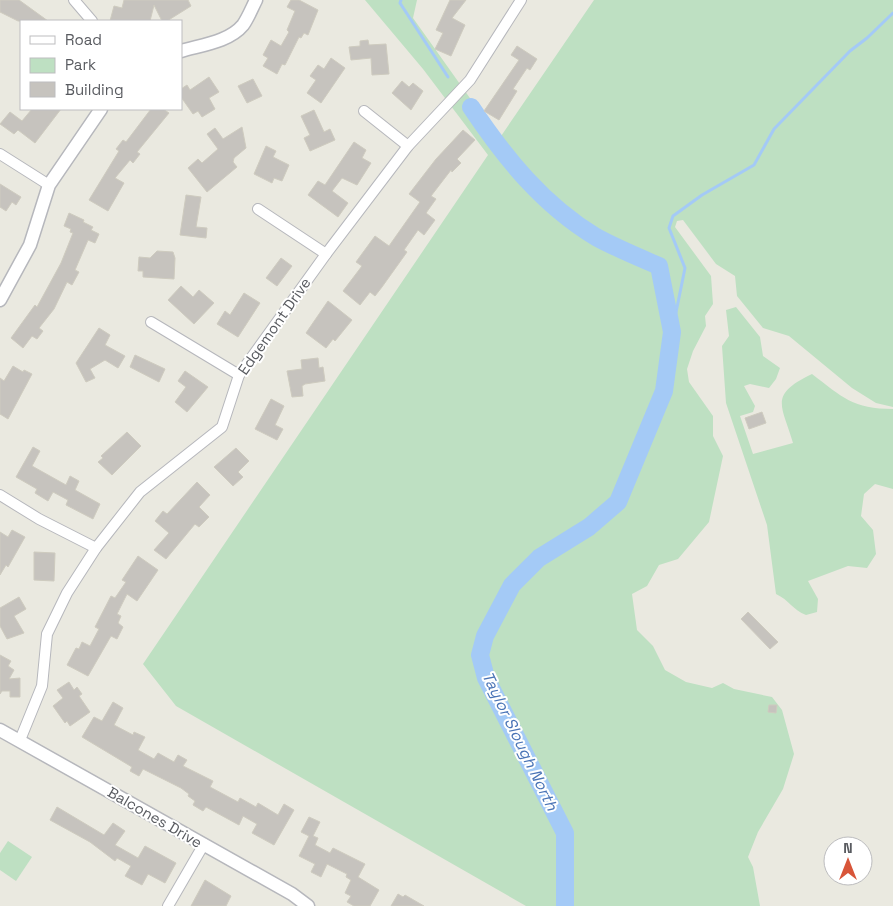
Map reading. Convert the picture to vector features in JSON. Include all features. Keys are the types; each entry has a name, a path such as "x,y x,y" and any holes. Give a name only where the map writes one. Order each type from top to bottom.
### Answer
{"street":[{"path":"74,0 91,20"},
{"path":"182,51 220,40 236,32 244,24 256,0"},
{"name":"Edgemont Drive","path":"20,740 42,686 47,634 66,593 96,548 140,492 222,427 239,375 326,254 408,146 470,80 521,0"},
{"path":"0,300 30,246 49,185 100,110"},
{"path":"364,111 408,146"},
{"path":"0,154 49,185"},
{"path":"258,209 326,254"},
{"path":"151,322 239,375"},
{"path":"0,495 39,519 96,548"},
{"name":"Balcones Drive","path":"0,730 292,894 308,906"},
{"path":"168,906 204,844"}],"green space":[{"path":"365,0 417,0 413,18 499,139 594,0 893,0 893,407 876,403 852,388 789,336 763,328 737,296 735,276 716,264 683,220 677,221 675,227 711,276 713,304 705,316 706,326 693,351 687,369 689,382 713,416 713,436 723,456 709,522 678,559 659,565 647,586 632,594 637,630 653,646 665,670 686,682 712,688 723,683 734,689 772,697 782,710 794,754 783,789 758,832 748,857 753,867 760,906 526,906 176,706 143,664 488,155 423,69"},
{"path":"736,307 760,337 763,356 780,368 776,379 769,388 750,384 744,386 755,406 753,412 740,416 753,454 793,443 782,402 789,388 812,374 840,395 858,404 868,407 893,409 893,489 875,484 864,494 861,516 873,530 876,554 867,568 848,566 808,581 818,599 817,612 806,615 776,594 767,525 726,403 722,346 729,336 726,310"},
{"path":"8,841 32,857 16,881 0,870 0,853"}],"building":[{"path":"0,0 19,0 47,20 18,21 0,12"},
{"path":"124,0 188,0 191,6 169,20 162,20 154,5 150,20 110,20 114,6 122,8"},
{"path":"291,0 299,0 318,10 308,35 304,33 301,38 299,37 285,65 282,64 277,74 263,66 268,58 263,55 271,40 281,46 289,32 287,30 295,11 287,7"},
{"path":"450,0 466,0 452,18 465,25 451,56 435,49 443,33 436,30"},
{"path":"368,40 369,45 386,44 389,74 372,75 371,58 351,60 349,47 360,46 360,41"},
{"path":"517,46 537,59 530,70 527,68 513,89 517,91 499,120 484,111 519,60 511,55"},
{"path":"331,58 345,68 321,103 307,93 316,80 310,76 318,65 324,69"},
{"path":"209,77 219,92 209,98 215,109 202,117 198,111 193,114 182,98 182,88 187,85 190,90"},
{"path":"253,79 262,96 247,103 238,86"},
{"path":"402,81 409,87 413,83 423,91 411,110 392,93"},
{"path":"31,110 60,110 35,143 18,130 14,134 0,124 10,112 22,121"},
{"path":"150,110 164,110 169,113 137,152 140,154 133,163 130,160 115,178 124,183 108,211 89,200 119,151 116,149 123,140 126,142"},
{"path":"314,110 324,132 330,129 335,140 310,151 304,138 310,135 301,116"},
{"path":"242,127 246,148 234,158 233,162 237,167 207,192 188,168 198,159 202,163 218,149 207,134 215,128 223,139"},
{"path":"463,130 475,140 457,159 461,163 452,172 451,170 431,196 436,199 426,213 435,220 424,235 418,230 404,250 407,252 382,287 375,296 370,292 360,305 343,291 362,266 356,262 375,236 389,246 420,202 409,194 436,159"},
{"path":"354,142 366,150 362,158 371,163 357,185 342,178 332,191 348,203 338,217 308,195 318,181 325,185"},
{"path":"266,146 276,151 273,157 289,165 282,181 274,178 272,183 254,174"},
{"path":"0,184 21,197 16,205 12,202 6,211 0,207"},
{"path":"186,195 201,197 196,227 207,228 206,238 180,235"},
{"path":"69,213 84,220 83,222 93,227 91,230 99,234 95,243 88,240 75,270 79,272 72,285 67,282 54,309 39,328 43,331 37,339 32,336 23,348 11,338 35,305 37,307 61,263 73,233 70,232 71,229 64,226"},
{"path":"157,251 173,252 175,258 174,279 143,277 143,271 138,271 139,257 150,258"},
{"path":"281,258 292,266 277,286 266,278"},
{"path":"181,286 193,297 199,290 214,303 194,324 168,300"},
{"path":"244,293 260,303 238,337 217,324 225,311 230,315"},
{"path":"328,301 352,320 335,341 333,339 326,348 306,333"},
{"path":"99,328 110,335 105,345 125,356 118,368 105,360 90,369 95,378 86,382 76,363"},
{"path":"135,355 165,369 159,382 130,367"},
{"path":"318,358 319,368 323,367 325,381 305,384 302,386 303,396 292,397 287,371 302,369 301,360"},
{"path":"13,366 23,372 24,370 32,374 8,419 0,414 0,378 4,381"},
{"path":"185,371 208,387 187,412 175,402 186,387 178,381"},
{"path":"271,399 284,406 275,425 283,429 277,440 255,429"},
{"path":"762,412 766,423 749,429 745,418"},
{"path":"127,432 141,446 112,475 98,462 103,458 101,456"},
{"path":"33,447 40,451 32,466 66,485 70,476 79,481 75,490 100,504 93,519 66,505 68,500 53,492 48,501 35,493 37,489 16,477"},
{"path":"236,448 249,461 238,472 243,477 233,486 214,467"},
{"path":"197,482 210,495 199,507 209,517 199,527 195,524 166,559 154,550 169,533 155,521 163,511 167,514"},
{"path":"12,530 25,537 8,567 6,565 0,575 0,532 8,537"},
{"path":"34,552 55,553 54,581 34,580"},
{"path":"138,556 158,570 137,601 127,594 117,614 121,616 118,623 123,627 117,639 111,636 88,676 67,665 76,648 79,649 82,642 90,646 99,629 95,627 111,596 115,598 126,582 122,580"},
{"path":"19,597 26,609 14,616 24,633 7,639 0,626 0,608"},
{"path":"748,612 778,642 770,649 741,619"},
{"path":"0,655 11,661 8,666 14,670 9,679 20,678 20,697 10,697 10,691 2,691 0,694"},
{"path":"69,682 74,690 77,687 82,694 79,696 90,712 70,726 67,721 65,723 53,706 63,698 57,690"},
{"path":"113,702 123,708 114,725 133,735 134,732 145,737 138,750 154,759 158,753 174,762 178,755 187,760 183,766 213,781 210,787 238,802 240,798 256,807 258,803 278,815 284,804 294,810 274,845 252,833 257,824 243,816 239,825 206,807 203,811 193,805 195,801 181,788 143,769 139,776 130,771 132,767 82,737 94,717 102,721"},
{"path":"769,705 777,705 776,713 768,712"},
{"path":"57,807 104,835 113,823 125,831 115,845 138,858 145,846 176,863 165,883 148,874 142,885 125,876 131,866 117,858 115,861 90,842 50,820"},
{"path":"309,817 320,822 313,836 318,838 315,845 330,853 333,848 365,864 358,877 379,890 370,906 354,906 347,902 351,896 345,893 351,880 346,877 347,874 327,864 321,877 311,872 315,864 299,856 309,836 301,832"},
{"path":"205,880 231,896 226,906 191,906"},
{"path":"398,894 403,897 405,895 424,906 391,906"}],"waterway":[{"name":"Taylor Slough North","path":"401,0 400,3 448,77"},
{"path":"672,332 685,268 669,228 673,216 702,195 754,165 774,129 850,51 867,38 893,13"},
{"name":"Taylor Slough North","path":"471,107 497,144 526,179 559,210 596,237 659,266 672,332 664,391 618,502 589,527 539,558 512,585 485,636 480,655 486,678 565,833 565,906"}]}
